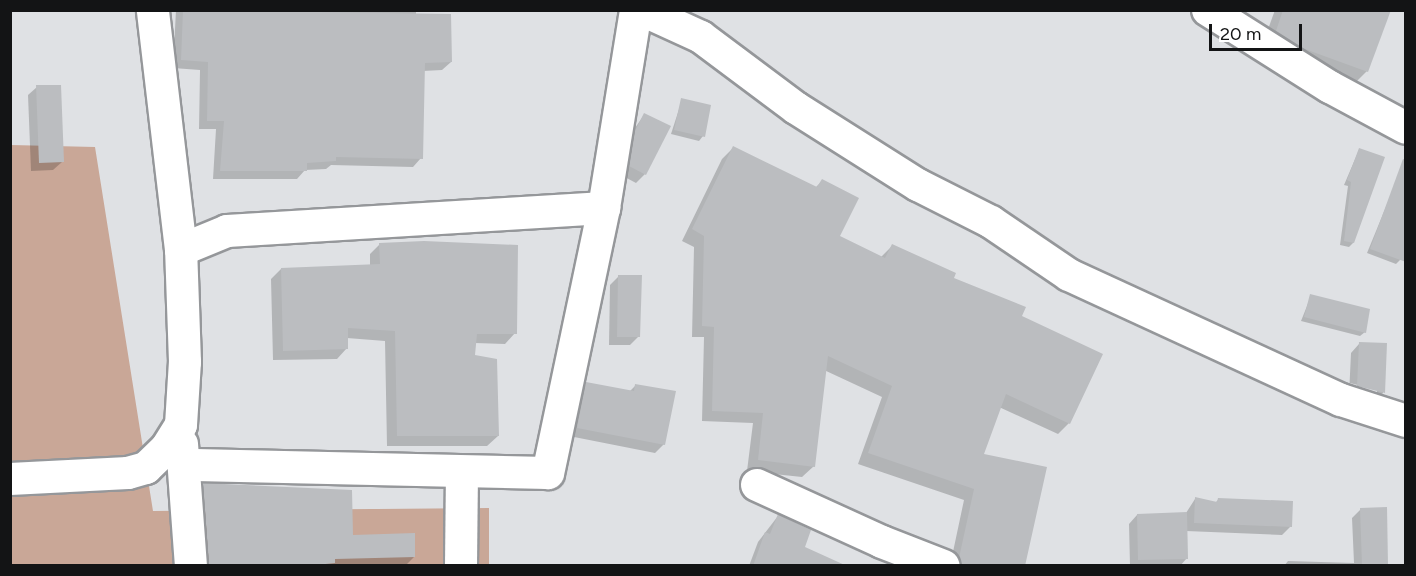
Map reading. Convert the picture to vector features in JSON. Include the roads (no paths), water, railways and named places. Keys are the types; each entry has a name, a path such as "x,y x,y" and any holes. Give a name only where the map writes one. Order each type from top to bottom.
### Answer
{"street":[{"path":"153,10 181,250 185,362 181,425 191,566"},
{"path":"184,465 548,473 604,208 636,10"},
{"path":"642,10 700,37 796,108 918,184 991,222 1069,275 1341,400 1406,421"},
{"path":"1208,10 1330,87 1406,128"},
{"path":"181,250 227,231 604,208"},
{"path":"10,478 117,474 146,468 166,449 181,425"},
{"path":"461,566 462,472"},
{"path":"757,485 882,542 944,566"}]}
